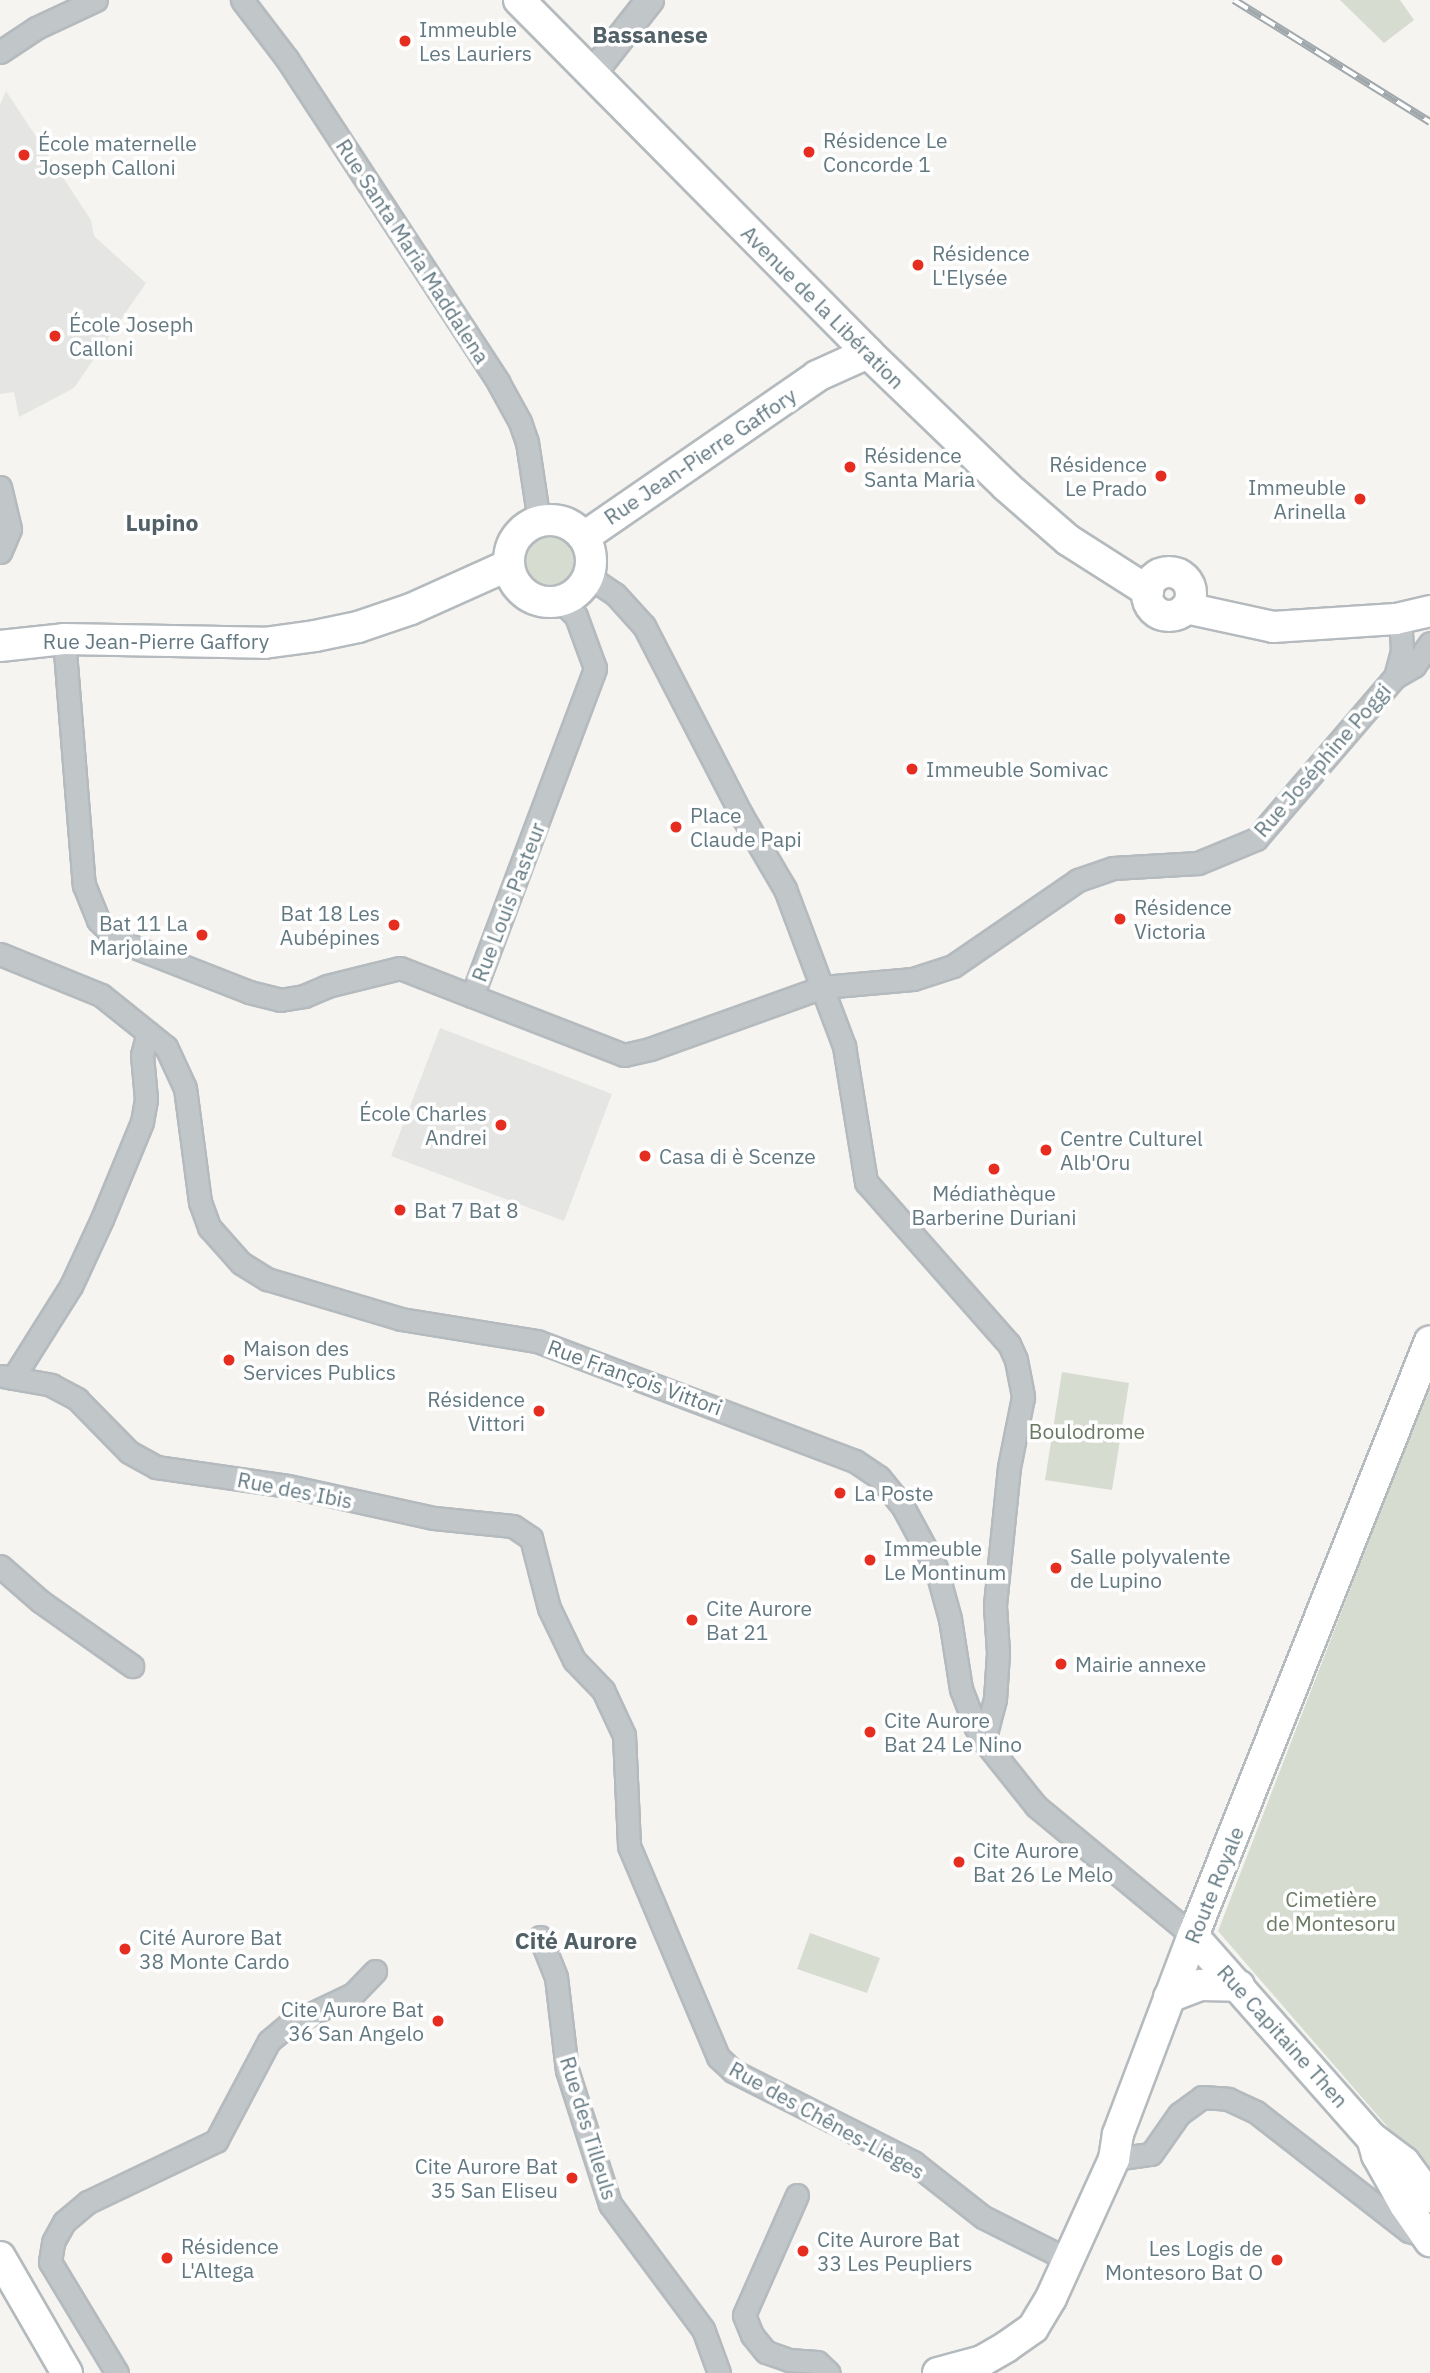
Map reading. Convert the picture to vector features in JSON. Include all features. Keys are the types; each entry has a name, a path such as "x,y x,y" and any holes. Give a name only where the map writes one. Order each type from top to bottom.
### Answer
{"main road":[{"name":"Avenue de la Libération","path":"519,0 868,353 1006,486 1068,540 1148,591 1150,604 1160,614 1175,615 1189,599"},
{"name":"Rue Jean-Pierre Gaffory","path":"817,376 840,324"},
{"name":"Rue Jean-Pierre Gaffory","path":"583,537 817,376 868,353"},
{"path":"538,521 564,522 583,537 590,549 588,576 572,596 549,602 526,595 512,576 509,565 510,551 516,538 526,527 538,521"},
{"name":"Rue Jean-Pierre Gaffory","path":"0,646 64,639 264,643 315,636 358,627 411,609 509,565"},
{"path":"1189,599 1206,599 1259,608 1295,609 1343,607 1430,593"},
{"path":"1189,599 1273,627 1399,630 1430,611"},
{"name":"Route Royale","path":"938,2373 982,2361 1033,2328 1051,2298 1114,2159 1118,2134 1192,1936 1430,1340"},
{"name":"Rue Capitaine Then","path":"1192,1936 1372,2138 1377,2155 1424,2217"},
{"path":"1169,1997 1200,1985 1239,1986"},
{"path":"0,2257 67,2373"}],"street":[{"path":"0,51 36,28 96,0"},
{"name":"Rue Santa Maria Maddalena","path":"242,0 287,59 498,382 520,422 527,442 538,521"},
{"path":"593,74 650,0"},
{"path":"0,487 9,529 0,552"},
{"path":"588,576 615,594 644,626 741,814 785,889 844,1046 866,1182 1009,1344 1022,1381 1023,1397 1009,1467 995,1606 998,1653 995,1699 984,1741"},
{"name":"Rue Louis Pasteur","path":"64,639 84,885 98,920 119,941 249,992 280,1000 304,996 327,986 400,968 472,996 595,668 593,656 576,616 561,601"},
{"name":"Rue Joséphine Poggi","path":"472,996 624,1055 650,1049 823,987 913,979 953,966 1078,880 1113,868 1198,863 1256,839 1395,677 1414,666 1428,645 1399,630 1395,677"},
{"name":"Rue François Vittori","path":"0,954 101,995 166,1047 185,1088 200,1202 209,1227 241,1263 280,1283 401,1319 537,1341 855,1461 879,1477 903,1507 936,1568 950,1619 961,1689 975,1726 984,1741 1044,1814 1192,1936"},
{"name":"Rue des Ibis","path":"148,1033 142,1055 146,1098 142,1122 71,1286 7,1377 51,1385 77,1399 129,1452 156,1467 288,1486 433,1518 513,1526 531,1538 549,1608"},
{"path":"0,1566 40,1601 132,1666"},
{"name":"Rue des Chênes-Lièges","path":"549,1608 574,1660 603,1690 624,1735 629,1846 718,2057 733,2071 913,2162 983,2217 1055,2253 1070,2257"},
{"name":"Rue des Tilleuls","path":"540,1937 556,1977 567,2070 610,2204 703,2329 719,2373"},
{"path":"117,2373 50,2262 53,2242 64,2222 88,2202 216,2141 269,2041 288,2025 353,1994 375,1970"},
{"path":"1114,2159 1151,2154 1179,2114 1202,2097 1228,2099 1256,2112 1409,2231 1424,2217 1368,2197"},
{"path":"797,2195 744,2315 752,2335 766,2352 789,2360 817,2362 830,2373"}],"shaded area":[{"name":"École Joseph Calloni","path":"6,91 91,220 94,236 146,283 74,388 19,417 14,392 0,394 0,105"},
{"name":"École Charles Andrei","path":"440,1028 612,1094 564,1221 391,1156"}],"green space":[{"path":"1340,0 1400,0 1414,20 1384,43"},
{"path":"549,534 568,542 576,561 568,580 549,588 530,580 522,561 530,542"},
{"name":"Boulodrome","path":"1062,1372 1129,1383 1112,1490 1045,1480"},
{"name":"Cimetière de Montesoru","path":"1430,1383 1430,2176 1218,1931"},
{"path":"810,1933 880,1958 867,1993 797,1969"}],"railway":[{"path":"1234,0 1430,122"}],"place":[{"name":"Immeuble Les Lauriers","path":"405,41"},
{"name":"Résidence Le Concorde 1","path":"809,152"},
{"name":"École maternelle Joseph Calloni","path":"24,155"},
{"name":"Résidence L'Elysée","path":"918,265"},
{"name":"École Joseph Calloni","path":"55,336"},
{"name":"Résidence Santa Maria","path":"850,467"},
{"name":"Résidence Le Prado","path":"1161,476"},
{"name":"Immeuble Arinella","path":"1360,499"},
{"name":"Immeuble Somivac","path":"912,769"},
{"name":"Place Claude Papi","path":"676,827"},
{"name":"Résidence Victoria","path":"1120,919"},
{"name":"Bat 18 Les Aubépines","path":"394,925"},
{"name":"Bat 11 La Marjolaine","path":"202,935"},
{"name":"École Charles Andrei","path":"501,1125"},
{"name":"Centre Culturel Alb'Oru","path":"1046,1150"},
{"name":"Casa di è Scenze","path":"645,1156"},
{"name":"Médiathèque Barberine Duriani","path":"994,1169"},
{"name":"Bat 7 Bat 8","path":"400,1210"},
{"name":"Maison des Services Publics","path":"229,1360"},
{"name":"Résidence Vittori","path":"539,1411"},
{"name":"La Poste","path":"840,1493"},
{"name":"Immeuble Le Montinum","path":"870,1560"},
{"name":"Salle polyvalente de Lupino","path":"1056,1568"},
{"name":"Cite Aurore Bat 21","path":"692,1620"},
{"name":"Mairie annexe","path":"1061,1664"},
{"name":"Cite Aurore Bat 24 Le Nino","path":"870,1732"},
{"name":"Cite Aurore Bat 26 Le Melo","path":"959,1862"},
{"name":"Cité Aurore Bat 38 Monte Cardo","path":"125,1949"},
{"name":"Cite Aurore Bat 36 San Angelo","path":"438,2021"},
{"name":"Cite Aurore Bat 35 San Eliseu","path":"572,2178"},
{"name":"Cite Aurore Bat 33 Les Peupliers","path":"803,2251"},
{"name":"Résidence L'Altega","path":"167,2258"},
{"name":"Les Logis de Montesoro Bat O","path":"1277,2260"}],"district":[{"name":"Bassanese","path":"650,34"},
{"name":"Lupino","path":"162,522"},
{"name":"Cité Aurore","path":"576,1940"}]}
